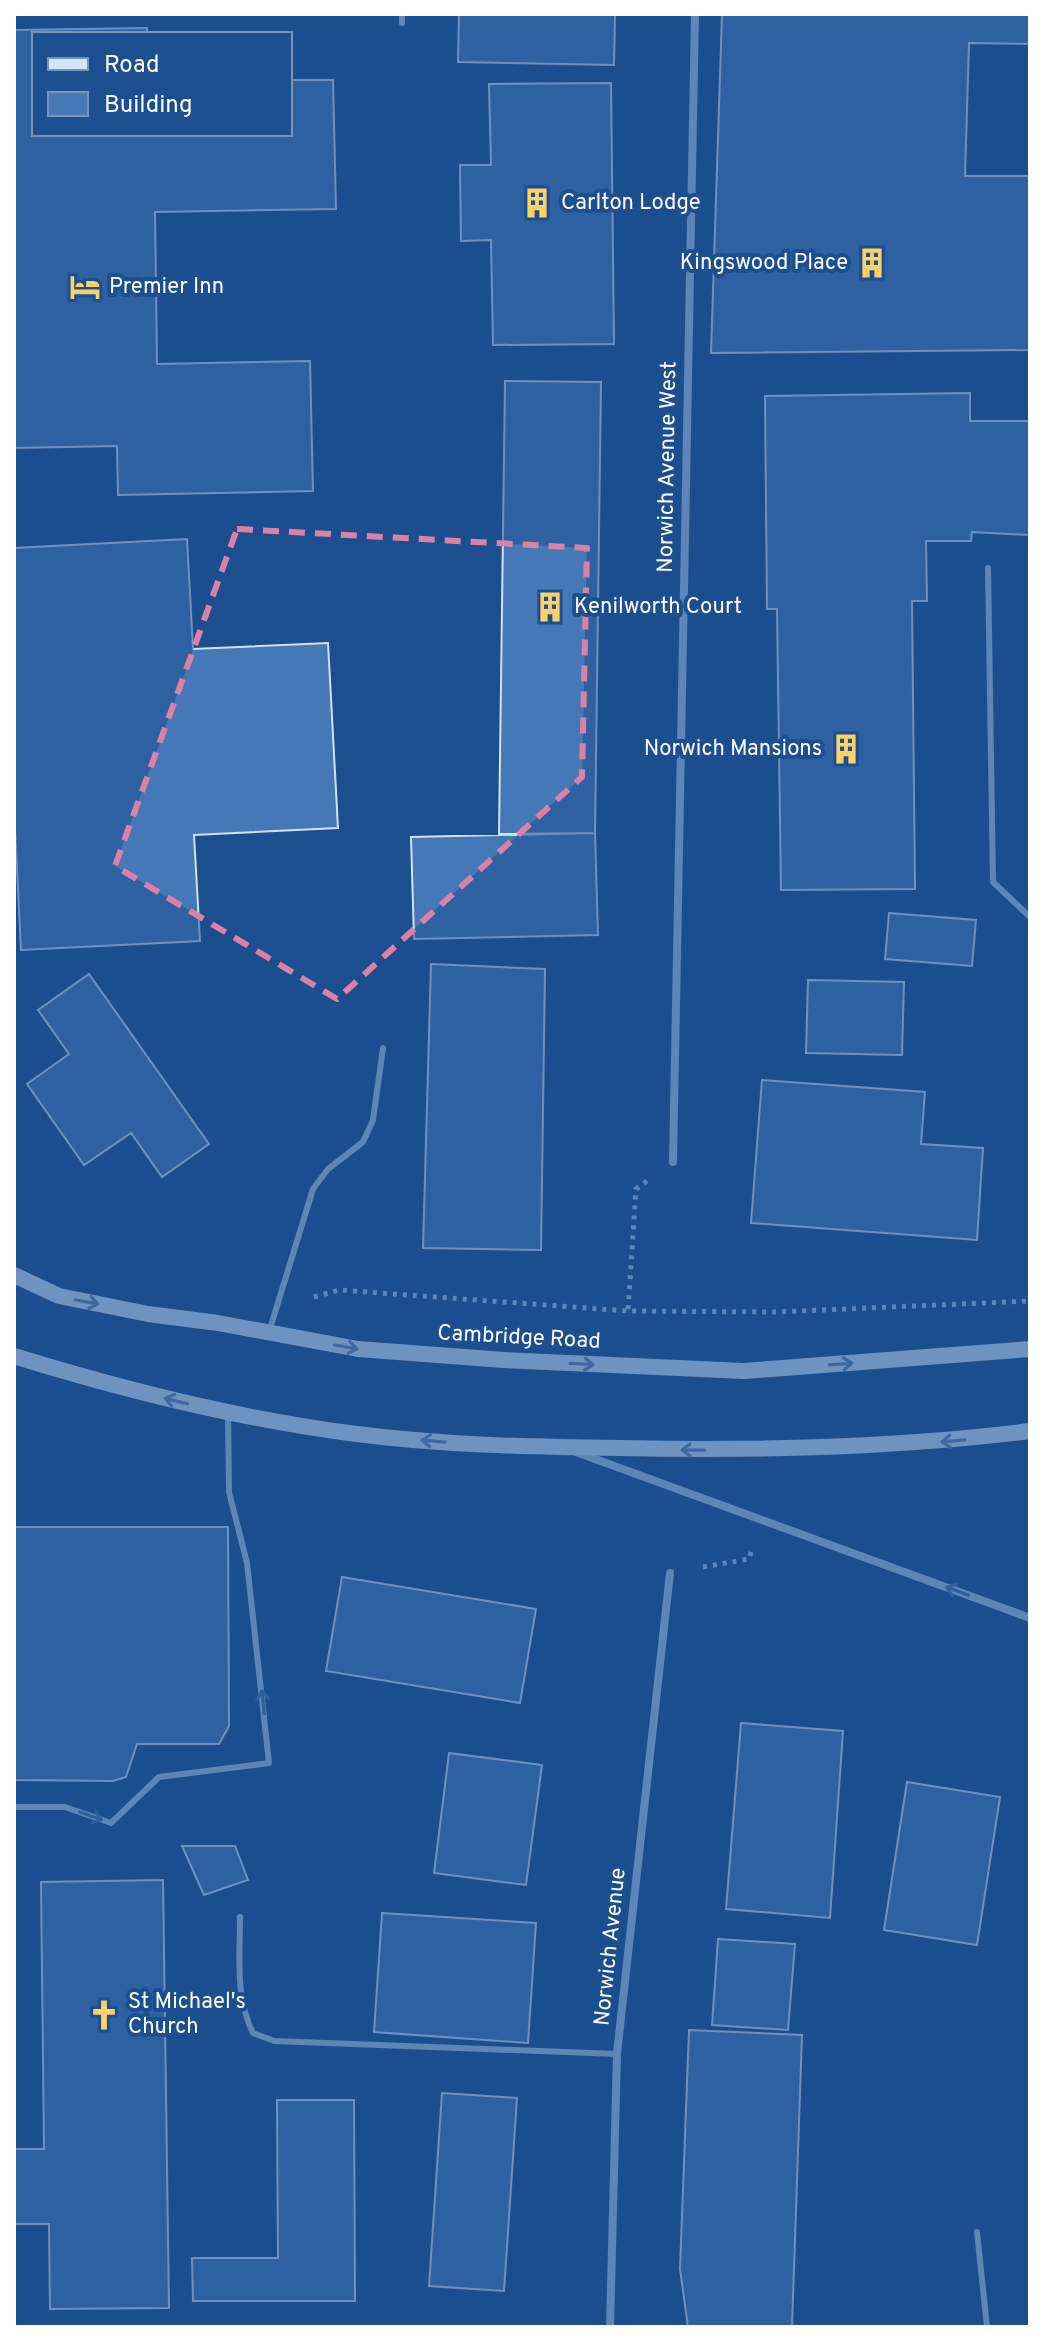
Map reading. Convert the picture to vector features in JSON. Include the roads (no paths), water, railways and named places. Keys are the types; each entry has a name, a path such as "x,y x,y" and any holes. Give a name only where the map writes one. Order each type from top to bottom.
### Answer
{"main road":[{"name":"Cambridge Road","path":"14,1275 59,1296 148,1314 358,1349 504,1360 744,1371 1030,1349"},
{"path":"14,1356 108,1385 228,1412 348,1433 500,1447 754,1451 949,1441 1030,1431"}],"street":[{"name":"Norwich Avenue West","path":"673,1162 695,14"},
{"path":"562,1447 1030,1618"},
{"name":"Norwich Avenue","path":"610,2327 617,2054 670,1573"}],"lane":[{"path":"402,14 402,23"},
{"path":"988,568 993,882 1030,917"},
{"path":"269,1332 313,1189 328,1169 363,1142 369,1132 383,1048"},
{"path":"14,1807 65,1807 111,1823 159,1777 269,1763 247,1563 229,1492 228,1412"},
{"path":"240,1917 240,1982 245,2016 253,2033 274,2041 617,2054"},
{"path":"977,2232 987,2327"}],"place":[{"name":"Carlton Lodge","path":"537,203"},
{"name":"Kingswood Place","path":"872,263"},
{"name":"Premier Inn","path":"85,287"},
{"name":"Kenilworth Court","path":"550,607"},
{"name":"Norwich Mansions","path":"846,749"},
{"name":"St Michael's Church","path":"104,2015"}]}
